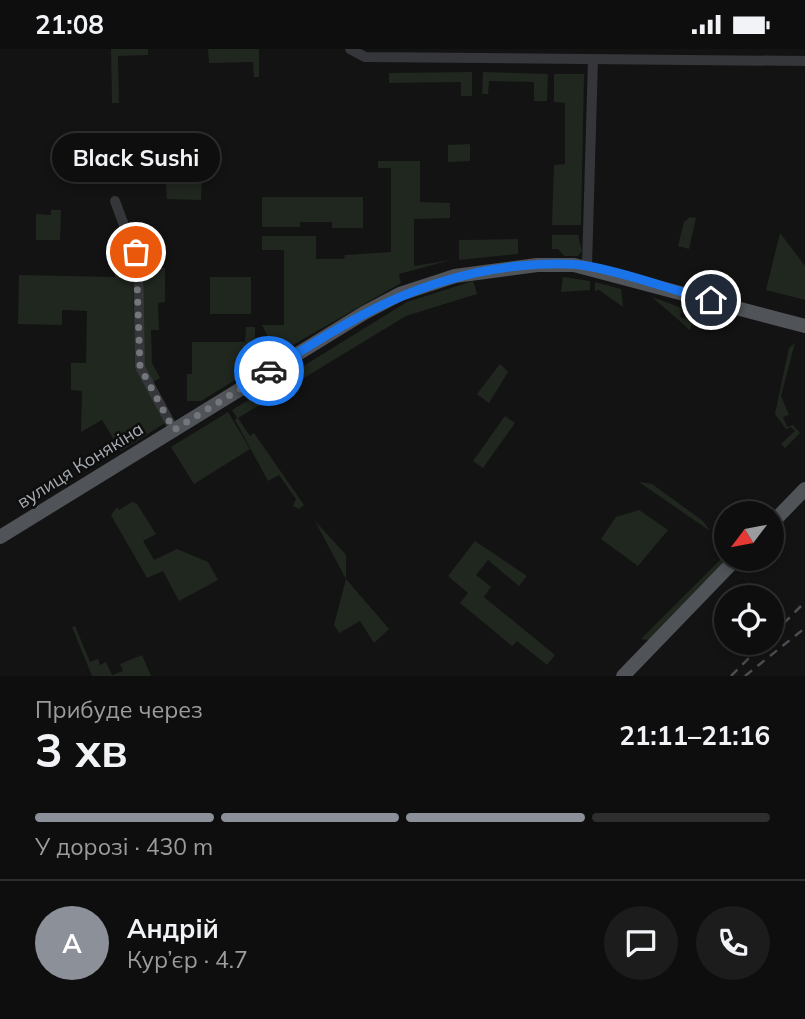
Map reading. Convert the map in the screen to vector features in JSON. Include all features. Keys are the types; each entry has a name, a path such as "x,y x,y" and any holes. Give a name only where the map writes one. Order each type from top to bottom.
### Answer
{"main road":[{"name":"вулиця Конякіна","path":"0,537 364,313 400,294 455,276 537,265 587,266 805,325"},
{"path":"784,510 805,488"},
{"path":"623,676 724,571"}],"street":[{"path":"350,49 365,57 805,61"},
{"path":"587,266 593,59"},
{"path":"115,201 138,263 140,367 174,430"}],"shaded area":[{"path":"111,49 148,49 148,55 118,56 119,103 112,103"},
{"path":"208,49 259,49 259,77 254,77 253,62 209,63"},
{"path":"472,72 472,96 461,96 461,82 389,83 389,73"},
{"path":"483,72 548,74 547,101 534,101 534,82 489,81 488,94 482,94"},
{"path":"554,74 584,74 581,225 552,225 554,165 565,164 565,103 554,102"},
{"path":"470,144 470,161 448,162 448,145"},
{"path":"378,161 420,161 420,202 450,203 450,218 414,219 414,266 451,260 399,274 401,283 277,354 262,325 284,325 284,250 262,250 262,236 316,236 316,259 344,259 345,255 391,252 391,168 378,168"},
{"path":"169,168 202,168 201,200 167,199 165,172"},
{"path":"262,197 363,197 363,228 332,228 332,222 300,222 300,227 262,227"},
{"path":"51,210 61,210 60,240 36,240 36,214 51,215"},
{"path":"690,217 696,218 689,249 678,246 684,222"},
{"path":"780,233 805,266 805,300 766,290"},
{"path":"552,235 578,235 582,251 578,256 564,256 558,249 552,249"},
{"path":"518,239 518,254 459,260 459,240"},
{"path":"116,255 132,256 135,368 165,423 121,451 102,420 81,432 82,391 71,390 71,363 86,363 87,311 62,310 62,325 18,324 19,275 115,277"},
{"path":"142,268 165,268 165,302 158,303 159,330 151,330 152,363 160,378 153,382 144,366"},
{"path":"210,277 251,277 251,314 210,314"},
{"path":"563,277 590,281 590,290 561,292"},
{"path":"473,281 477,294 406,316 238,418 250,436 254,433 304,505 299,509 293,506 296,499 279,475 268,481 232,410 407,302"},
{"path":"595,282 621,289 623,307 599,290 595,291"},
{"path":"652,297 682,308 680,317 693,321 690,330"},
{"path":"246,327 255,327 255,368 201,401 187,401 187,374 192,374 192,342 245,342"},
{"path":"795,343 781,396 789,415 783,417 787,427 793,425 800,433 785,448 781,444 795,431 791,427 786,429 775,414 789,348"},
{"path":"500,364 508,372 489,403 477,394"},
{"path":"228,412 250,449 194,484 171,447"},
{"path":"505,416 515,423 483,468 473,461"},
{"path":"639,482 652,484 703,521 714,537 714,537 710,531"},
{"path":"132,502 137,504 156,534 143,541 154,560 177,549 208,562 218,580 179,601 163,571 147,578 111,515 117,507 119,510"},
{"path":"639,510 668,530 638,566 601,539 616,517"},
{"path":"315,521 346,555 346,579"},
{"path":"475,541 527,576 519,586 488,560 476,575 491,587 484,597 555,655 547,665 517,641 512,646 460,603 468,593 448,576"},
{"path":"714,566 714,571 716,571 649,640 641,639"},
{"path":"346,579 389,629 374,643 360,621 339,633 334,625"},
{"path":"75,626 90,662 98,659 100,665 106,662 112,675 123,671 120,664 142,655 151,676 92,676 72,627"}],"railway":[{"path":"784,623 805,602"},
{"path":"745,676 805,628"},
{"path":"731,676 752,655"}],"way so far":[{"path":"136,252 140,367 174,430 269,371"}],"place":[{"name":"Black Sushi","path":"136,252"}],"route":[{"path":"269,371 400,294 455,276 497,269 537,265 587,266 711,300"}]}
